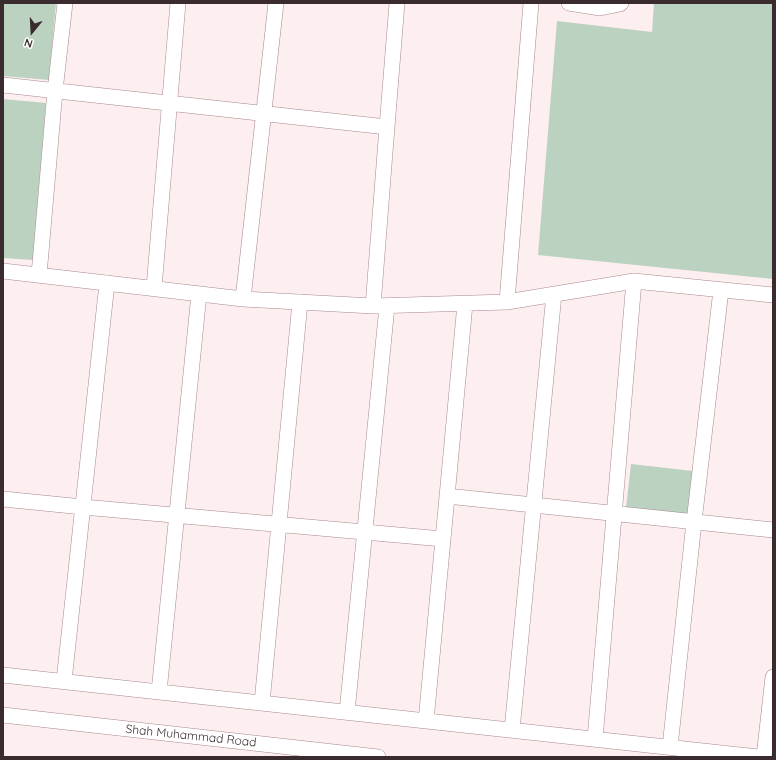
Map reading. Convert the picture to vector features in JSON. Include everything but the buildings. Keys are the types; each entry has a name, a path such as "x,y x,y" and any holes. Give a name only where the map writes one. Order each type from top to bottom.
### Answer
{"street":[{"path":"39,275 65,3"},
{"path":"154,288 178,3"},
{"path":"243,298 276,3"},
{"path":"347,712 365,532 380,306 387,127 397,3"},
{"path":"506,302 531,3"},
{"path":"569,3 600,8 621,3"},
{"path":"3,85 387,127"},
{"path":"3,271 199,294 300,302 380,306 506,302 634,281 773,295"},
{"path":"595,739 634,281"},
{"path":"64,681 107,283"},
{"path":"670,747 721,290"},
{"path":"159,692 199,294"},
{"path":"512,730 554,294"},
{"path":"262,703 300,302"},
{"path":"426,721 465,304"},
{"path":"447,496 773,530"},
{"path":"3,499 443,539"},
{"path":"3,675 758,757"},
{"path":"764,757 773,677"},
{"name":"Shah Muhammad Road","path":"3,715 378,757"}],"green space":[{"path":"4,3 56,3 49,80 3,76"},
{"path":"654,3 773,3 773,279 538,255 557,21 652,32"},
{"path":"3,99 46,103 33,260 3,258"},
{"path":"631,464 693,471 688,515 626,508"}]}
